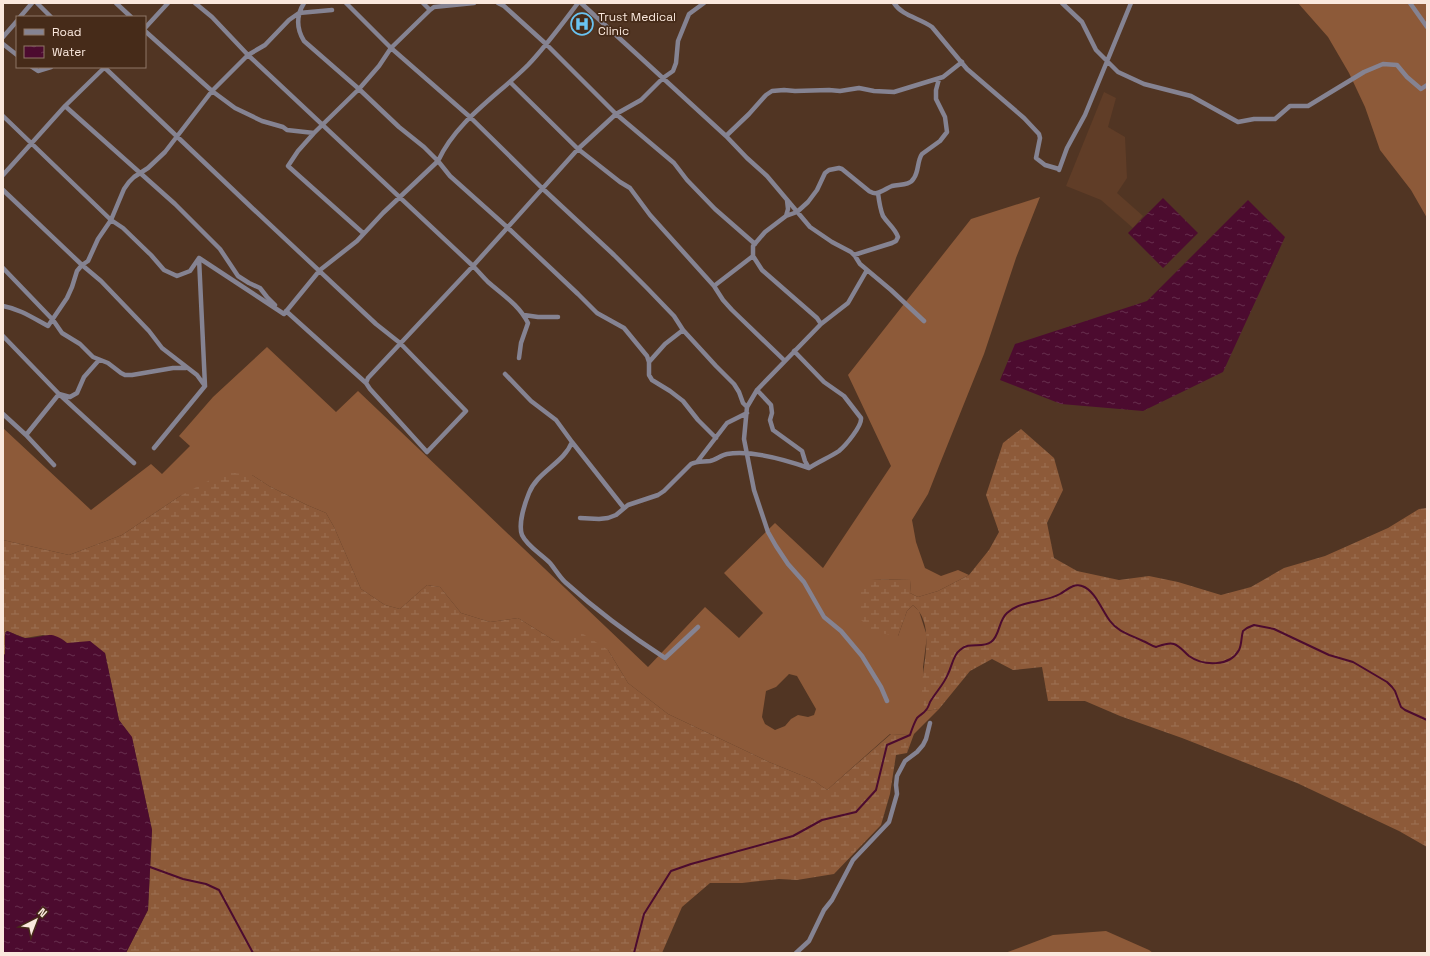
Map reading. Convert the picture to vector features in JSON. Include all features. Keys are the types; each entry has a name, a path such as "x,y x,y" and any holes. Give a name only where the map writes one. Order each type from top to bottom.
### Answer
{"street":[{"path":"21,16 32,3"},
{"path":"37,3 50,16"},
{"path":"116,3 129,16"},
{"path":"146,29 168,3"},
{"path":"195,3 212,17 248,55 473,266 487,281 510,298 524,314 528,323 521,343 519,358"},
{"path":"304,3 299,14 298,26 304,41 359,89 399,127 424,147 450,176 507,227 597,313 624,328 647,356 649,362 649,375 652,380 683,400 698,420 716,438"},
{"path":"346,3 391,48 470,117 647,288 674,316 683,330 734,384 743,403 747,407"},
{"path":"422,3 432,9 474,3"},
{"path":"363,234 288,166 298,151 314,133 323,126 359,89 379,66 391,48 439,3"},
{"path":"498,3 504,6 546,44 616,114 674,163 687,180 715,210 755,244"},
{"path":"285,312 320,270 357,241 438,161 456,132 470,117 528,65 580,3 726,136 767,176 810,226 854,255 860,264 891,290 924,321"},
{"path":"366,383 372,374 473,266 578,149 616,114 641,100 663,78 673,71 676,63 678,42 690,14 704,3"},
{"path":"894,3 900,10 932,27 967,69 1024,118 1039,134 1040,140 1036,158 1045,165 1059,170 1067,148 1085,115 1131,3"},
{"path":"1062,3 1082,22 1096,50 1118,72 1138,82 1191,96 1238,122 1254,119 1275,119 1290,106 1308,106 1364,72 1383,64 1397,65 1407,77 1421,89 1427,85"},
{"path":"1410,3 1427,27"},
{"path":"3,306 29,315 48,326 67,298 77,272 82,265 88,261 98,239 112,220 111,219 124,189 134,177 148,168 165,152 212,91 248,55 265,45 289,20 299,14 332,10"},
{"path":"3,37 16,22"},
{"path":"146,31 212,91 235,108 262,121 294,132 314,133"},
{"path":"3,44 16,54"},
{"path":"726,136 766,95 772,91 840,91 859,88 874,91 894,92 939,79 962,62"},
{"path":"34,68 38,71 48,68"},
{"path":"3,175 65,106 103,68"},
{"path":"65,106 176,204 220,249 238,276 260,288 267,297 366,383 378,400 427,452 466,411 400,344 376,324 105,68"},
{"path":"821,324 817,318 762,270 753,256 752,249 765,232 786,216 797,212 808,202 817,190 825,174 835,168 848,173 868,191 874,193 878,193 893,185 911,182 916,176 919,157 940,141 947,132 945,117 936,99 936,90 939,79"},
{"path":"510,82 578,149 620,182 630,188 650,215 714,286 723,300 785,361"},
{"path":"3,116 112,220 123,228 164,270 176,276 190,271 199,258"},
{"path":"3,190 82,265 101,280 134,317 149,331 162,348 197,375 206,386"},
{"path":"854,255 892,243 896,241 898,237 894,228 883,216 878,193"},
{"path":"786,216 788,209 787,200"},
{"path":"714,286 753,256"},
{"path":"199,258 285,312"},
{"path":"154,448 206,386 199,258"},
{"path":"3,268 53,320 62,333 80,344 88,353 99,360 108,363 125,375 173,368 186,368"},
{"path":"868,270 848,303 821,324 758,390 747,407 744,439 754,490 764,522 776,546 788,564 804,582 824,617 841,631 862,656 881,687 886,701"},
{"path":"524,314 538,317 558,317"},
{"path":"649,362 665,344 683,330"},
{"path":"3,336 59,394 134,463"},
{"path":"580,518 599,520 616,515 624,508 636,502 658,495 664,491 691,464 711,461 725,454 746,454 788,461 809,468 839,450 858,428 861,418 844,396 824,382 794,351"},
{"path":"59,394 70,397 77,393 84,378 99,360"},
{"path":"505,374 531,401 556,420 624,508"},
{"path":"758,390 771,405 772,414 770,420 773,430 802,451 809,468"},
{"path":"26,435 59,394"},
{"path":"697,462 727,423 747,413"},
{"path":"3,414 26,435 54,465"},
{"path":"572,442 568,450 537,480 530,491 524,508 522,522 522,534 526,540 550,564 565,582 624,630 665,658 698,627"},
{"path":"796,953 809,941 824,910 832,900 853,860 889,822 892,807 897,794 897,776 905,761 917,752 923,745 930,723"}],"shaded area":[{"path":"1104,92 1116,98 1108,127 1125,137 1127,178 1117,193 1143,216 1133,228 1101,200 1066,186"}],"green space":[{"path":"1298,3 1427,3 1427,218 1411,190 1380,150 1365,107 1349,73 1328,37"},
{"path":"1040,197 1016,258 984,354 928,494 912,520 916,542 925,568 941,576 958,570 969,575 938,591 918,597 910,593 911,580 871,579 898,636 907,611 913,605 919,611 927,636 923,667 926,711 939,709 914,734 907,753 909,735 890,734 827,790 813,780 769,762 668,714 628,683 608,650 555,641 518,618 490,622 461,613 440,587 427,585 400,609 385,605 361,589 334,527 326,513 269,486 252,475 180,496 122,535 69,555 3,540 3,428 91,510 151,464 162,474 190,446 179,436 213,397 267,347 336,412 358,391 648,667 705,607 739,638 763,613 724,573 775,523 823,568 891,466 848,375 971,219","holes":["789,674 797,676 816,709 814,715 808,717 798,715 791,719 785,726 775,730 765,724 762,717 766,691 776,687"]},
{"path":"1021,429 1054,458 1063,490 1047,523 1054,558 1077,571 1119,580 1149,576 1178,582 1221,595 1251,587 1284,568 1325,556 1388,528 1419,509 1427,508 1427,847 1399,831 1297,783 1182,738 1120,716 1085,701 1048,701 1042,667 1013,670 992,659 970,671 939,709 926,711 922,696 922,685 926,636 925,624 920,614 913,605 907,611 898,636 874,632 861,620 859,591 871,579 911,580 910,593 918,597 938,591 969,575 989,550 999,532 986,495 1003,443"},
{"path":"225,472 252,475 269,486 326,513 334,527 361,589 385,605 400,609 427,585 440,587 461,613 490,622 518,618 555,641 580,632 608,650 628,683 668,714 769,762 813,780 827,790 891,734 910,735 907,753 896,755 890,794 881,825 834,874 797,880 779,879 742,883 710,883 682,907 662,953 126,953 148,910 152,830 132,738 119,720 105,653 43,635 25,638 7,631 5,633 5,654 3,656 3,540 69,555 122,535 180,496"},
{"path":"1106,931 1153,953 1005,953 1053,935"}],"water":[{"path":"1163,198 1198,233 1163,268 1128,233"},
{"path":"1248,200 1285,237 1223,372 1143,411 1061,404 1000,380 1015,344 1147,301"},
{"path":"7,631 25,638 51,635 56,636 67,643 90,641 105,653 119,720 132,737 152,830 148,910 126,953 3,953 3,656 5,654 5,633"}],"waterway":[{"path":"634,953 644,914 671,871 691,864 793,836 822,820 856,812 876,790 887,745 910,735 917,718 927,709 944,681 958,652 967,646 984,645 991,642 996,636 1004,616 1013,609 1054,597 1076,585 1087,588 1091,592 1113,625 1121,631 1156,647 1172,643 1189,656 1201,662 1223,662 1235,656 1240,648 1243,631 1247,628 1254,625 1274,629 1329,655 1353,662 1387,682 1395,691 1401,707 1427,720"},
{"path":"150,867 183,879 206,884 219,890 253,953"}],"place":[{"name":"Trust Medical Clinic","path":"582,24"}]}
